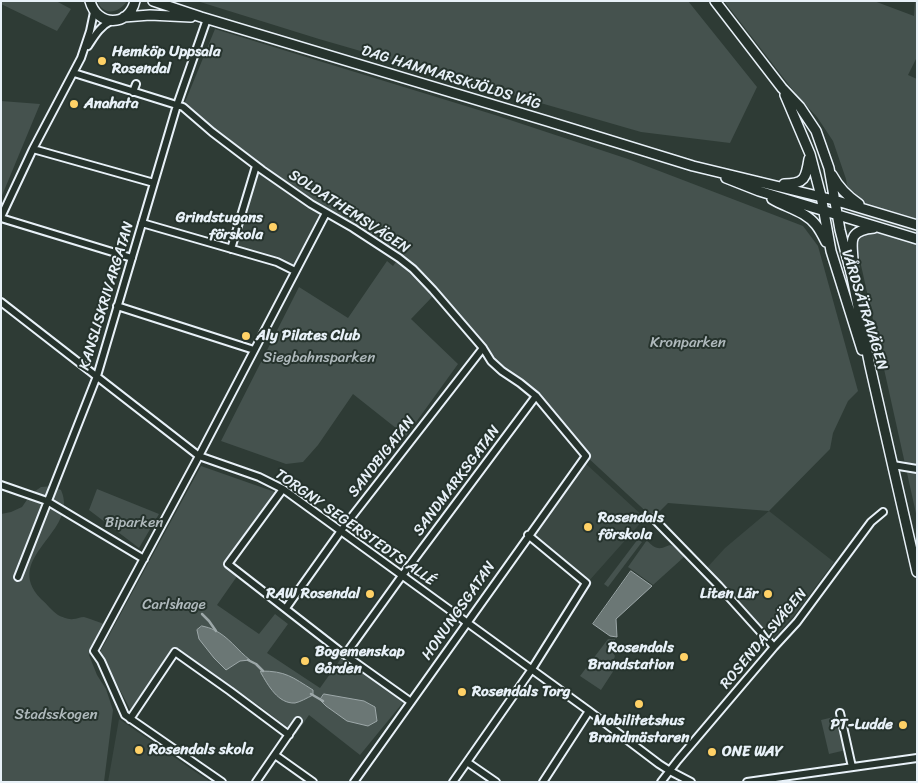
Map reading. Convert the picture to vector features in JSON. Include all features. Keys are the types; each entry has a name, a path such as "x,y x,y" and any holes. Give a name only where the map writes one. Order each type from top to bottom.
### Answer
{"main road":[{"path":"84,1 100,17 112,20"},
{"path":"124,18 130,12 135,1"},
{"name":"DAG HAMMARSKJÖLDS VÄG","path":"153,1 761,187 823,210 917,239"},
{"path":"715,1 782,88 800,107 816,131 829,168 842,190 867,210"},
{"name":"DAG HAMMARSKJÖLDS VÄG","path":"112,20 150,15 204,18"},
{"name":"VÅRDSÄTRAVÄGEN","path":"782,88 810,154 821,196 831,251 882,417"},
{"path":"761,187 800,182 806,174 810,154"},
{"name":"VÅRDSÄTRAVÄGEN","path":"829,168 834,200 870,366 917,572"},
{"path":"761,187 777,202 810,218 817,226 831,251"},
{"name":"DAG HAMMARSKJÖLDS VÄG","path":"761,187 821,196 917,225"},
{"path":"852,277 854,260 852,241 854,234 865,229 880,227"}],"street":[{"path":"81,58 90,31 92,7"},
{"name":"KANSLISKRIVARGATAN","path":"18,576 96,376 177,105 198,44 204,18"},
{"path":"112,20 105,23 96,33 81,58 33,150 1,218 132,258"},
{"name":"SOLDATHEMSVÄGEN","path":"74,73 183,107 256,166 311,204 346,223 399,258 433,290 483,348 491,361 536,396 586,456"},
{"path":"133,92 136,84"},
{"path":"33,150 154,183"},
{"path":"231,249 256,166"},
{"path":"222,782 125,715 101,661 94,650 199,456 326,213"},
{"path":"142,223 277,262 295,271"},
{"name":"TORGNY SEGERSTEDTS ALLÉ","path":"1,302 199,456 259,477 283,489 670,771 691,782"},
{"path":"118,306 254,350"},
{"name":"SANDBIGATAN","path":"286,608 341,532 483,348"},
{"name":"SANDMARKSGATAN","path":"345,655 536,396"},
{"name":"HONUNGSGATAN","path":"354,782 466,622 586,456"},
{"path":"893,465 917,469"},
{"path":"1,485 47,501 144,559"},
{"path":"283,489 228,564 345,655 411,702"},
{"name":"ROSENDALSVÄGEN","path":"661,782 797,622 871,522 884,512"},
{"path":"653,518 719,586 774,647"},
{"path":"453,782 532,669 586,583 528,535"},
{"path":"130,719 175,652 289,735"},
{"path":"543,782 589,711"},
{"path":"840,713 852,767"},
{"path":"256,782 298,721"},
{"path":"275,755 313,782"},
{"path":"747,782 772,780 917,758"},
{"path":"467,762 496,782"}],"shaded area":[{"name":"Grindstugans förskola","path":"251,168 322,213 290,272 228,241"},
{"name":"Rosendals förskola","path":"585,463 645,518 588,582 532,535"},
{"name":"Liten Lär","path":"769,511 834,562 793,617 770,642 704,571 725,548"},
{"path":"631,571 652,586 616,619 617,637 610,636 593,624"},
{"path":"202,626 224,636 250,660 240,661 226,670 199,639 197,630"},
{"path":"261,671 277,672 288,676 313,690 313,695 295,703 284,700 270,688"},
{"path":"324,694 364,701 375,707 377,721 368,726 347,721 320,700"},
{"name":"Rosendals skola","path":"119,719 210,782 108,782"}],"green space":[{"path":"1,1 56,1 71,9 57,31 1,4"},
{"path":"97,1 127,1 120,9 111,12 103,9"},
{"path":"197,1 688,1 757,87 730,143 641,132 319,39"},
{"path":"724,1 874,1 914,16 915,1 917,1 917,57 908,75 917,79 917,518 859,256 846,179 833,141 817,117 799,98"},
{"name":"Kronparken","path":"215,29 495,115 628,159 803,226 818,246 858,391 848,401 833,433 830,449 769,511 668,503 653,518 586,456 536,396 502,371 413,269 226,141 183,107"},
{"path":"1,101 40,104 1,198"},
{"name":"Siegbahnsparken","path":"398,259 434,295 411,319 458,364 406,436 353,394 318,445 303,462 286,464 221,441 299,287 348,318 387,261 393,266"},
{"name":"Carlshage","path":"201,466 275,492 228,562 240,572 217,605 259,634 275,614 288,624 267,653 320,688 342,657 405,700 360,755 309,715 296,734 258,705 175,648 131,711 100,652"},
{"name":"Stadsskogen","path":"53,486 61,490 64,505 60,519 35,557 30,570 31,584 41,599 58,615 70,619 84,617 106,625 89,655 97,675 106,689 113,710 104,782 1,782 1,514 22,507 31,494 41,487"},
{"name":"Biparken","path":"97,489 159,514 139,548 89,510"},
{"path":"638,539 642,542 608,587 604,584"},
{"path":"647,540 657,548 670,545 684,557 653,585 628,567"},
{"path":"608,639 615,639 611,645 615,656 613,662 614,670 601,690 580,676"},
{"path":"838,716 846,750 829,754 821,720"}],"waterway":[{"path":"202,614 216,631"},
{"path":"248,660 256,664 263,671"},
{"path":"311,694 323,701"}],"place":[{"name":"Hemköp Uppsala Rosendal","path":"102,61"},
{"name":"Anahata","path":"74,104"},
{"name":"Grindstugans förskola","path":"273,227"},
{"name":"Aly Pilates Club","path":"246,336"},
{"name":"Rosendals förskola","path":"588,527"},
{"name":"RAW Rosendal","path":"370,594"},
{"name":"Liten Lär","path":"768,594"},
{"name":"Rosendals Brandstation","path":"684,657"},
{"name":"Bogemenskap Gården","path":"305,661"},
{"name":"Rosendals Torg","path":"462,692"},
{"name":"Mobilitetshus Brandmästaren","path":"639,704"},
{"name":"PT-Ludde","path":"903,725"},
{"name":"Rosendals skola","path":"139,750"},
{"name":"ONE WAY","path":"712,752"}]}
